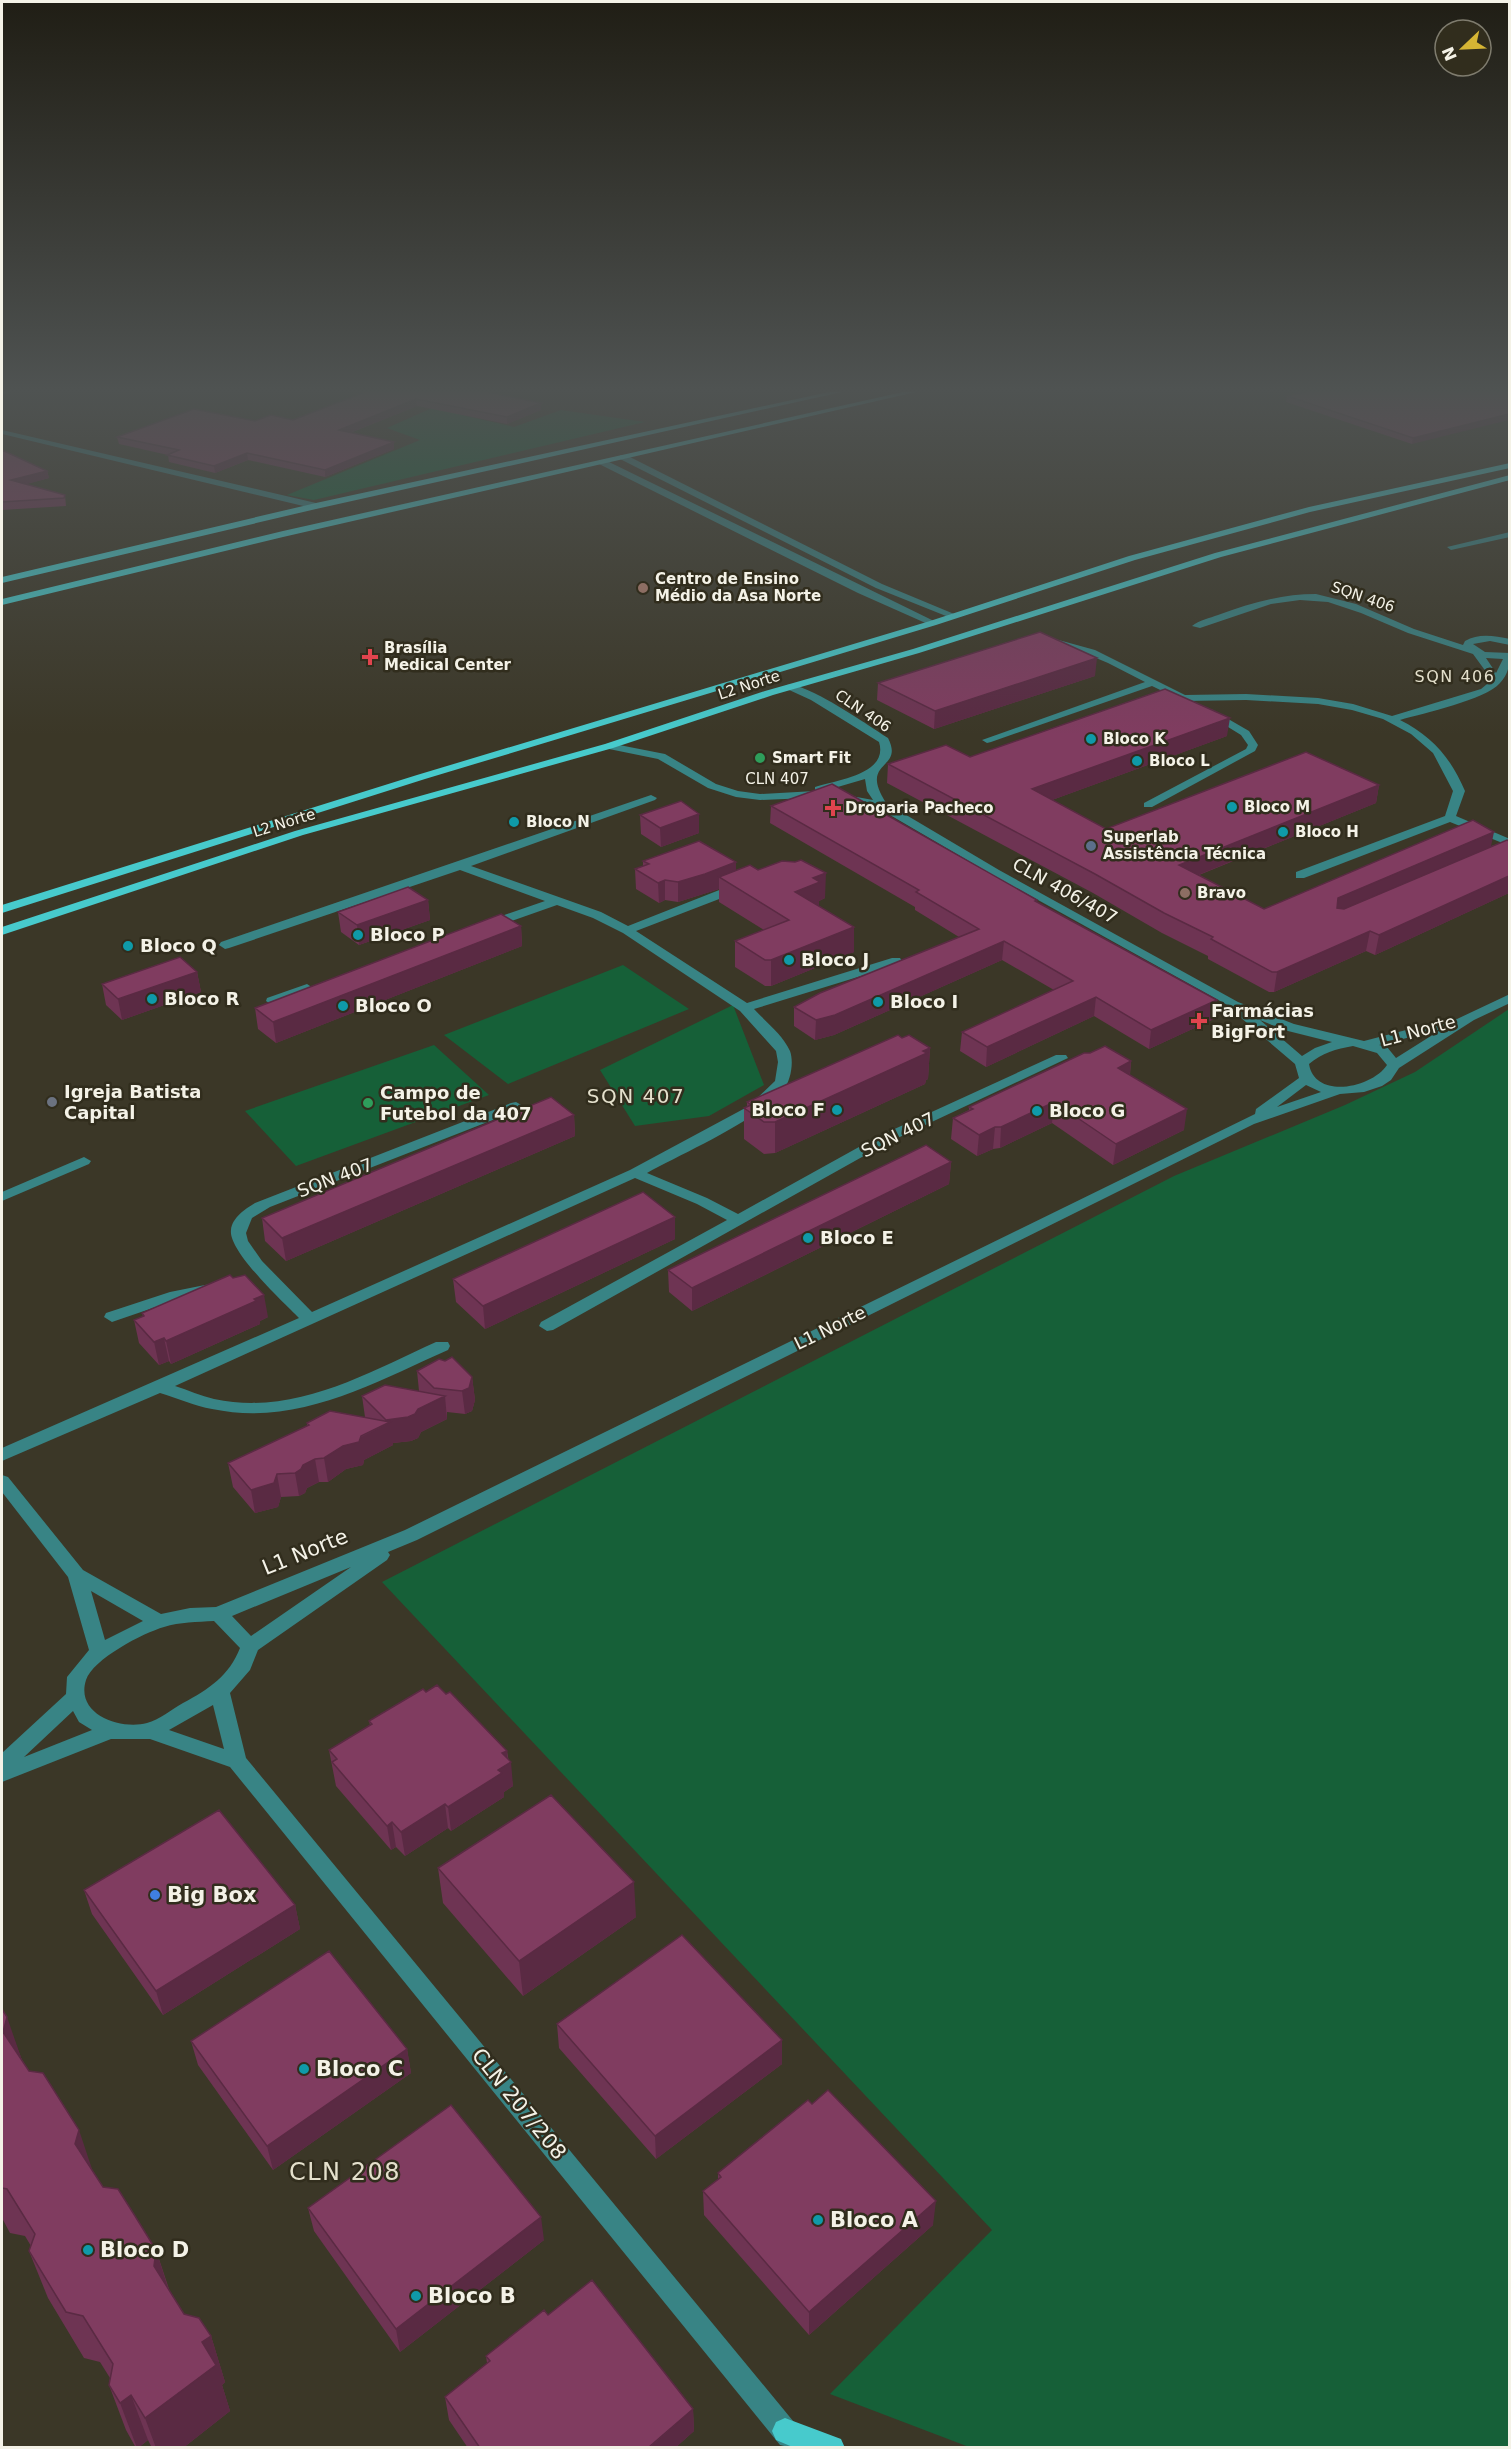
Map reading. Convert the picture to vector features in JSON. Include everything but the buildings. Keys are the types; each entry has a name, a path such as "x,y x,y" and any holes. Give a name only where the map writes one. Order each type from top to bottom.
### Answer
{"main road":[{"path":"2,579 315,506"},
{"path":"2,602 62,586 409,506"},
{"name":"L2 Norte","path":"2,909 519,748 933,623 1132,558 1326,506"},
{"name":"L2 Norte","path":"2,931 299,833 609,746 791,687 880,662 1218,555 1400,506"},
{"path":"1224,532 1228,540 1255,545"},
{"path":"1187,543 1210,544 1218,548 1218,555"},
{"path":"122,572 99,572 91,563 132,549"},
{"path":"41,570 67,568 79,573 78,578 62,586"},
{"path":"846,648 866,646 876,649 884,654 880,662"},
{"path":"519,748 520,755 524,759 536,764 548,764"},
{"path":"791,2442 832,2448"}],"street":[{"path":"691,506 861,591 933,623"},
{"path":"720,506 879,586 954,616"},
{"path":"1451,547 1509,534"},
{"name":"SQN 406","path":"1197,626 1264,602 1310,597 1344,604 1414,632 1474,648"},
{"path":"1474,648 1490,638 1509,635"},
{"path":"1490,638 1509,642"},
{"path":"1027,646 1048,641 1071,644 1183,698 1245,732 1252,745 1250,751 1148,805"},
{"path":"1392,719 1485,691 1497,681 1509,656 1474,648"},
{"path":"1474,648 1497,681"},
{"path":"987,740 1151,683"},
{"name":"CLN 406","path":"791,687 814,698 884,740 887,747 886,756 870,774"},
{"path":"1183,698 1286,697 1346,707 1392,719 1424,739 1436,750 1450,771 1459,791 1450,818"},
{"name":"CLN 407","path":"609,746 661,756 712,786 736,794 760,797 805,794 851,796 882,805"},
{"path":"805,794 870,774 871,790 882,805"},
{"path":"225,945 460,866 651,798"},
{"name":"CLN 406/407","path":"882,805 1233,1005 1289,1027 1320,1036 1360,1043"},
{"path":"1300,875 1450,818 1509,843"},
{"path":"2,1455 159,1387 634,1173 754,1109 778,1088 785,1062 783,1051 775,1039 745,1008 627,930 597,915 460,866"},
{"path":"627,930 747,884"},
{"path":"480,928 556,901"},
{"path":"745,1008 896,961"},
{"path":"272,1000 316,985"},
{"name":"L1 Norte","path":"99,1651 159,1621 190,1615 218,1614 411,1535 1249,1121 1336,1091 1353,1090 1373,1084 1386,1077 1394,1065 1469,1017 1509,998"},
{"name":"CLN 406/407","path":"1233,1005 1302,1063"},
{"name":"L1 Norte","path":"1302,1063 1316,1051 1333,1045 1360,1043 1469,1017"},
{"path":"1360,1043 1382,1050 1394,1065"},
{"name":"SQN 407","path":"547,1326 882,1140 1061,1058"},
{"path":"1302,1063 1301,1071 1306,1079 1318,1087 1336,1091"},
{"name":"L1 Norte","path":"1249,1121 1306,1079"},
{"name":"SQN 407","path":"309,1318 284,1295 239,1239 240,1224 252,1211 516,1106"},
{"path":"2,1197 84,1161"},
{"path":"634,1173 702,1201 738,1220"},
{"path":"112,1317 176,1295 229,1288"},
{"path":"262,1292 284,1295"},
{"path":"159,1387 213,1404 244,1408 291,1406 328,1397 442,1346"},
{"path":"3,1487 77,1575 159,1621"},
{"name":"L1 Norte","path":"250,1646 349,1575 411,1535"},
{"path":"77,1575 99,1651 77,1677 76,1697 86,1717 110,1731"},
{"path":"150,1731 220,1692 243,1665 250,1646 218,1614"},
{"name":"CLN 207/208","path":"220,1692 237,1761 791,2442"},
{"path":"2,1765 76,1697"},
{"path":"2,1774 110,1731 150,1731 237,1761"}],"green space":[{"path":"623,965 689,1009 508,1084 444,1035"},
{"path":"733,1005 764,1085 709,1116 635,1126 600,1070"},
{"path":"1509,1009 1509,2447 969,2447 830,2394 992,2230 382,1582 1174,1176 1345,1105 1415,1072"},
{"name":"Campo de Futebol da 407","path":"434,1045 489,1095 296,1166 245,1111"}],"place":[{"name":"Centro de Ensino Médio da Asa Norte","path":"643,588"},
{"name":"Brasília Medical Center","path":"370,657"},
{"name":"Bloco K","path":"1091,739"},
{"name":"Smart Fit","path":"760,758"},
{"name":"Bloco L","path":"1137,761"},
{"name":"Bloco M","path":"1232,807"},
{"name":"Drogaria Pacheco","path":"833,808"},
{"name":"Bloco N","path":"514,822"},
{"name":"Bloco H","path":"1283,832"},
{"name":"Superlab Assistência Técnica","path":"1091,846"},
{"name":"Bravo","path":"1185,893"},
{"name":"Bloco P","path":"358,935"},
{"name":"Bloco Q","path":"128,946"},
{"name":"Bloco J","path":"789,960"},
{"name":"Bloco R","path":"152,999"},
{"name":"Bloco I","path":"878,1002"},
{"name":"Bloco O","path":"343,1006"},
{"name":"Farmácias BigFort","path":"1199,1021"},
{"name":"Igreja Batista Capital","path":"52,1102"},
{"name":"Campo de Futebol da 407","path":"368,1103"},
{"name":"Bloco F","path":"837,1110"},
{"name":"Bloco G","path":"1037,1111"},
{"name":"Bloco E","path":"808,1238"},
{"name":"Big Box","path":"155,1895"},
{"name":"Bloco C","path":"304,2069"},
{"name":"Bloco A","path":"818,2220"},
{"name":"Bloco D","path":"88,2250"},
{"name":"Bloco B","path":"416,2296"}],"district":[{"name":"SQN 406","path":"1455,676"},
{"name":"SQN 407","path":"636,1096"},
{"name":"CLN 208","path":"345,2172"}]}
